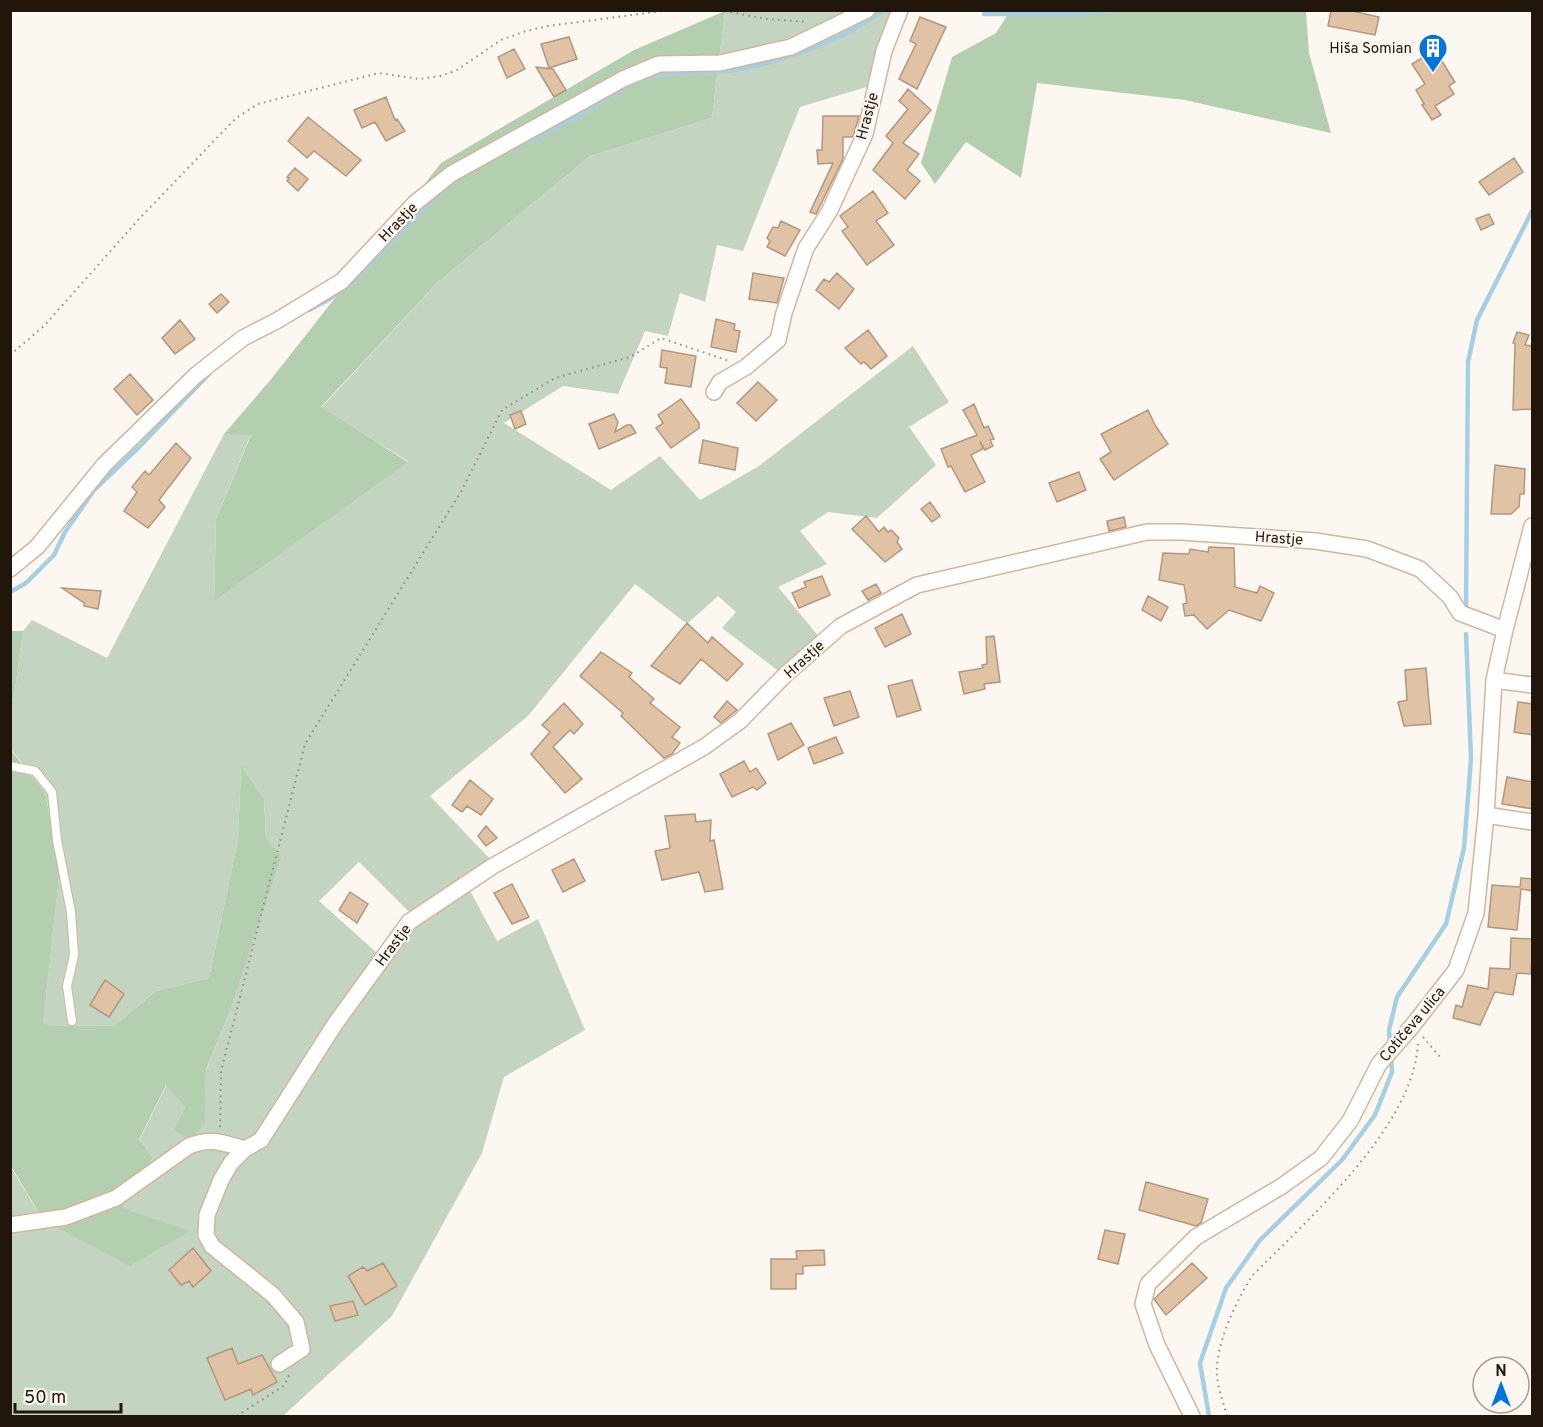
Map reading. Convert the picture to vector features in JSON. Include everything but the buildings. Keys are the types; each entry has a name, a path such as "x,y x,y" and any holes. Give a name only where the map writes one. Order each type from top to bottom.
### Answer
{"street":[{"name":"Hrastje","path":"10,569 37,548 104,465 196,375 243,338 278,320 342,281 415,203 451,174 623,79 660,64 720,63 791,47 867,10"},
{"name":"Hrastje","path":"714,392 720,382 746,367 778,340 783,313 806,248 829,212 865,134 884,51 900,10"},
{"name":"Hrastje","path":"298,1352 302,1349 296,1322 273,1295 212,1246 206,1235 207,1215 231,1162 245,1149 261,1140 335,1024 409,922 493,866 704,747 740,721 785,675 841,626 917,585 1147,532 1181,532 1315,541 1367,549 1420,569 1450,597 1460,613 1505,630"},
{"name":"Cotičeva ulica","path":"1192,1416 1156,1345 1143,1304 1148,1284 1196,1237 1282,1186 1321,1158 1350,1121 1379,1064 1456,970 1476,913 1486,815 1494,680 1532,532"},
{"path":"1494,680 1533,685"},
{"path":"1486,815 1533,822"},
{"path":"10,1225 66,1217 116,1198 189,1146 202,1141 220,1142 245,1149"},
{"path":"279,1364 298,1352"}],"lane":[{"path":"10,766 35,771 52,792 57,840 71,912 74,955 66,986 72,1021"}],"path":[{"path":"10,355 44,326 139,219 236,118 258,104 379,73 419,79 441,76 457,70 501,40 526,31 670,10"},
{"path":"719,10 767,19 809,22"},
{"path":"220,1142 221,1071 305,744 462,490 502,410 555,378 630,357 661,338 746,367"},
{"path":"1413,1025 1440,1057"},
{"path":"1227,1416 1217,1377 1219,1352 1239,1297 1252,1276 1362,1162 1389,1123 1409,1082 1417,1054 1418,1038 1413,1025"},
{"path":"237,1416 285,1385 298,1352"}],"green space":[{"path":"725,11 893,11 870,86 800,107 743,251 717,245 705,302 680,293 668,336 645,331 618,394 563,386 504,423 611,490 660,456 700,500 759,466 913,346 949,402 909,427 936,465 877,518 828,512 800,531 827,564 778,587 820,638 781,673 722,628 736,612 718,596 687,624 635,584 528,716 430,796 491,860 411,914 359,862 319,901 386,961 412,926 468,887 497,941 538,919 585,1030 504,1077 482,1153 392,1316 283,1416 11,1416 10,1166 43,1220 189,1231 121,1209 153,1158 139,1141 167,1084 185,1107 175,1130 204,1123 206,1071 229,1013 266,838 264,799 241,767 238,840 209,978 156,991 114,1026 43,1025 60,868 45,792 11,749 11,719 23,631 32,620 107,658 224,434 251,434 216,519 214,600 408,461 321,408 438,282 590,156 712,118"},
{"path":"725,11 712,118 590,156 438,282 321,407 408,462 214,601 216,519 251,435 224,434 272,378 441,163 634,50"},
{"path":"1010,11 1306,11 1309,53 1331,133 1185,100 1037,83 1021,178 966,142 935,184 921,163 952,57 996,33"},
{"path":"10,631 23,631 11,719"},
{"path":"10,749 45,792 60,868 43,1025 114,1026 156,991 209,978 238,840 241,766 264,799 266,838 281,857 229,1013 206,1070 205,1123 191,1140 174,1130 185,1107 166,1085 139,1140 153,1158 122,1208 190,1231 130,1266 43,1220 11,1166"}],"waterway":[{"path":"506,152 571,120 643,79 662,74 735,70 772,61 832,40 868,21 883,10"},
{"path":"984,14 1072,14 1117,10"},
{"path":"309,310 328,300 355,280 440,192"},
{"path":"1466,607 1468,362 1477,320 1532,211"},
{"path":"10,592 26,583 54,555 65,532 94,490 209,374"},
{"path":"1390,1044 1389,1030 1397,997 1446,924 1464,848 1471,759 1466,634"},
{"path":"1209,1416 1200,1363 1226,1288 1260,1240 1342,1160 1375,1115 1392,1072 1391,1055"}],"place":[{"name":"Hiša Somian","path":"1433,74"}]}
